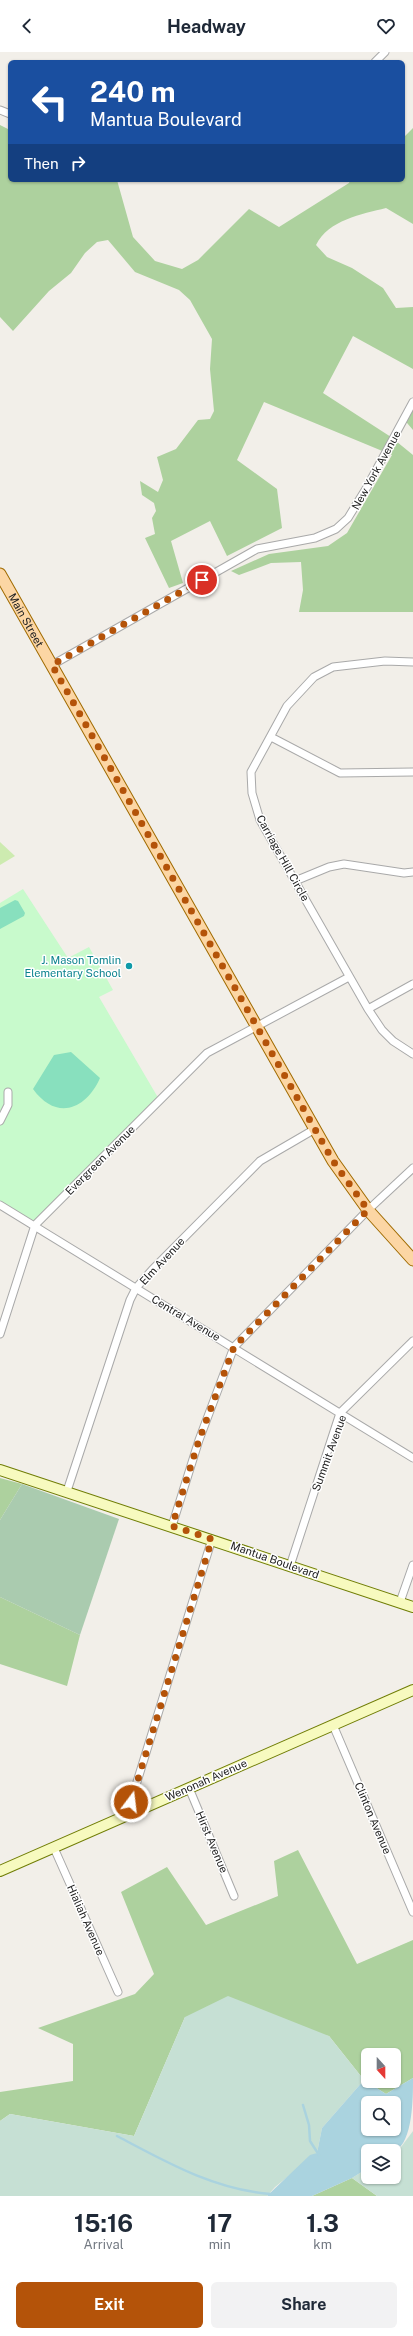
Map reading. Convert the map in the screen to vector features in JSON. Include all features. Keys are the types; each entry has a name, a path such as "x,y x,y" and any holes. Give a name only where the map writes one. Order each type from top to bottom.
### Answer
{"main road":[{"name":"Main Street","path":"0,574 315,1129 345,1179 368,1210 413,1260"}],"street":[{"path":"377,60 385,52"},
{"name":"New York Avenue","path":"52,665 257,549 315,538 336,530 348,518 367,487 413,402"},
{"name":"Carriage Hill Circle","path":"413,662 385,661 333,667 314,677 287,706 251,772 252,793 260,820 349,977 382,1030 393,1041 413,1054"},
{"path":"271,737 340,773 413,772"},
{"path":"295,881 329,867 344,864 404,873 413,872"},
{"name":"Evergreen Avenue","path":"0,1334 35,1225 198,1061 214,1049 256,1025 349,977"},
{"path":"368,1009 413,984"},
{"path":"0,1121 8,1105 8,1092"},
{"name":"Elm Avenue","path":"67,1491 130,1300 136,1288 260,1161 315,1129"},
{"path":"172,1526 199,1440 234,1347 368,1210 413,1168"},
{"name":"Central Avenue","path":"0,1205 35,1225 413,1458"},
{"name":"Summit Avenue","path":"290,1566 340,1413 413,1341"},
{"name":"Mantua Boulevard","path":"0,1470 413,1606"},
{"path":"135,1812 132,1798 212,1539"},
{"path":"400,1602 413,1565"},
{"name":"Wenonah Avenue","path":"0,1871 413,1690"},
{"name":"Clinton Avenue","path":"333,1725 413,1912"},
{"name":"Hirst Avenue","path":"189,1788 234,1896"},
{"name":"Hialiah Avenue","path":"54,1848 118,1992"}],"green space":[{"path":"0,125 8,129 8,182 118,182 133,237 155,261 182,269 198,260 249,209 279,227 349,182 405,182 405,136 413,128 413,224 386,208 346,219 321,236 316,245 327,257 352,268 383,288 396,308 413,307 413,369 353,336 323,393 391,437 413,455 413,612 299,612 303,590 301,562 271,563 239,575 231,571 269,554 328,546 347,533 392,455 264,402 237,460 277,489 282,528 227,556 210,521 171,541 183,583 169,588 145,538 155,534 152,518 156,511 154,503 142,495 140,481 158,492 163,480 157,457 176,449 198,420 210,419 214,411 210,369 212,339 190,300 179,290 135,272 108,240 97,242 85,253 71,273 49,291 13,331 0,317"},
{"path":"413,398 413,430 402,417"},
{"path":"0,842 15,856 0,865"},
{"path":"23,889 68,958 89,947 113,990 99,997 160,1101 37,1229 0,1206 0,1125 3,1119 0,1115 0,903"},
{"path":"15,900 18,901 25,913 24,916 0,929 0,908"},
{"path":"71,1052 100,1078 87,1098 70,1108 61,1108 51,1105 42,1099 33,1089 54,1055"},
{"path":"0,1478 22,1484 0,1520"},
{"path":"22,1484 119,1519 80,1635 0,1597 0,1520"},
{"path":"0,1597 80,1635 67,1686 0,1664"},
{"path":"298,1850 357,1964 413,1940 413,2078 401,2085 401,2048 361,2048 361,2076 329,2036 185,2017 134,2136 10,2114 0,2121 0,2092 73,2081 73,2044 38,2028 135,1994 154,1974 121,1892 167,1867 206,1925 278,1896 274,1861"},
{"path":"228,1996 329,2036 361,2076 361,2083 322,2128 317,2153 275,2187 267,2196 0,2196 0,2121 10,2114 134,2136 185,2017"},
{"path":"377,2088 396,2088 386,2094"},
{"path":"413,2131 413,2196 377,2196 352,2178 361,2172 361,2184 401,2184 401,2147"},
{"path":"352,2178 377,2196 312,2196"}],"water":[{"path":"413,2078 411,2119 409,2129 401,2146 401,2144 361,2144 361,2172 352,2178 312,2196 267,2196 310,2155 317,2153 322,2128 361,2083 361,2088 377,2088 386,2094 396,2088 401,2088 401,2085"}],"waterway":[{"path":"303,2105 309,2125 310,2141 319,2155"},
{"path":"117,2136 172,2165 211,2181 230,2187 271,2194"}],"place":[{"name":"J. Mason Tomlin Elementary School","path":"129,966"}],"route":[{"path":"131,1802 212,1539 172,1526 199,1440 234,1347 368,1210 357,1197 333,1161 52,665 202,580"}]}
